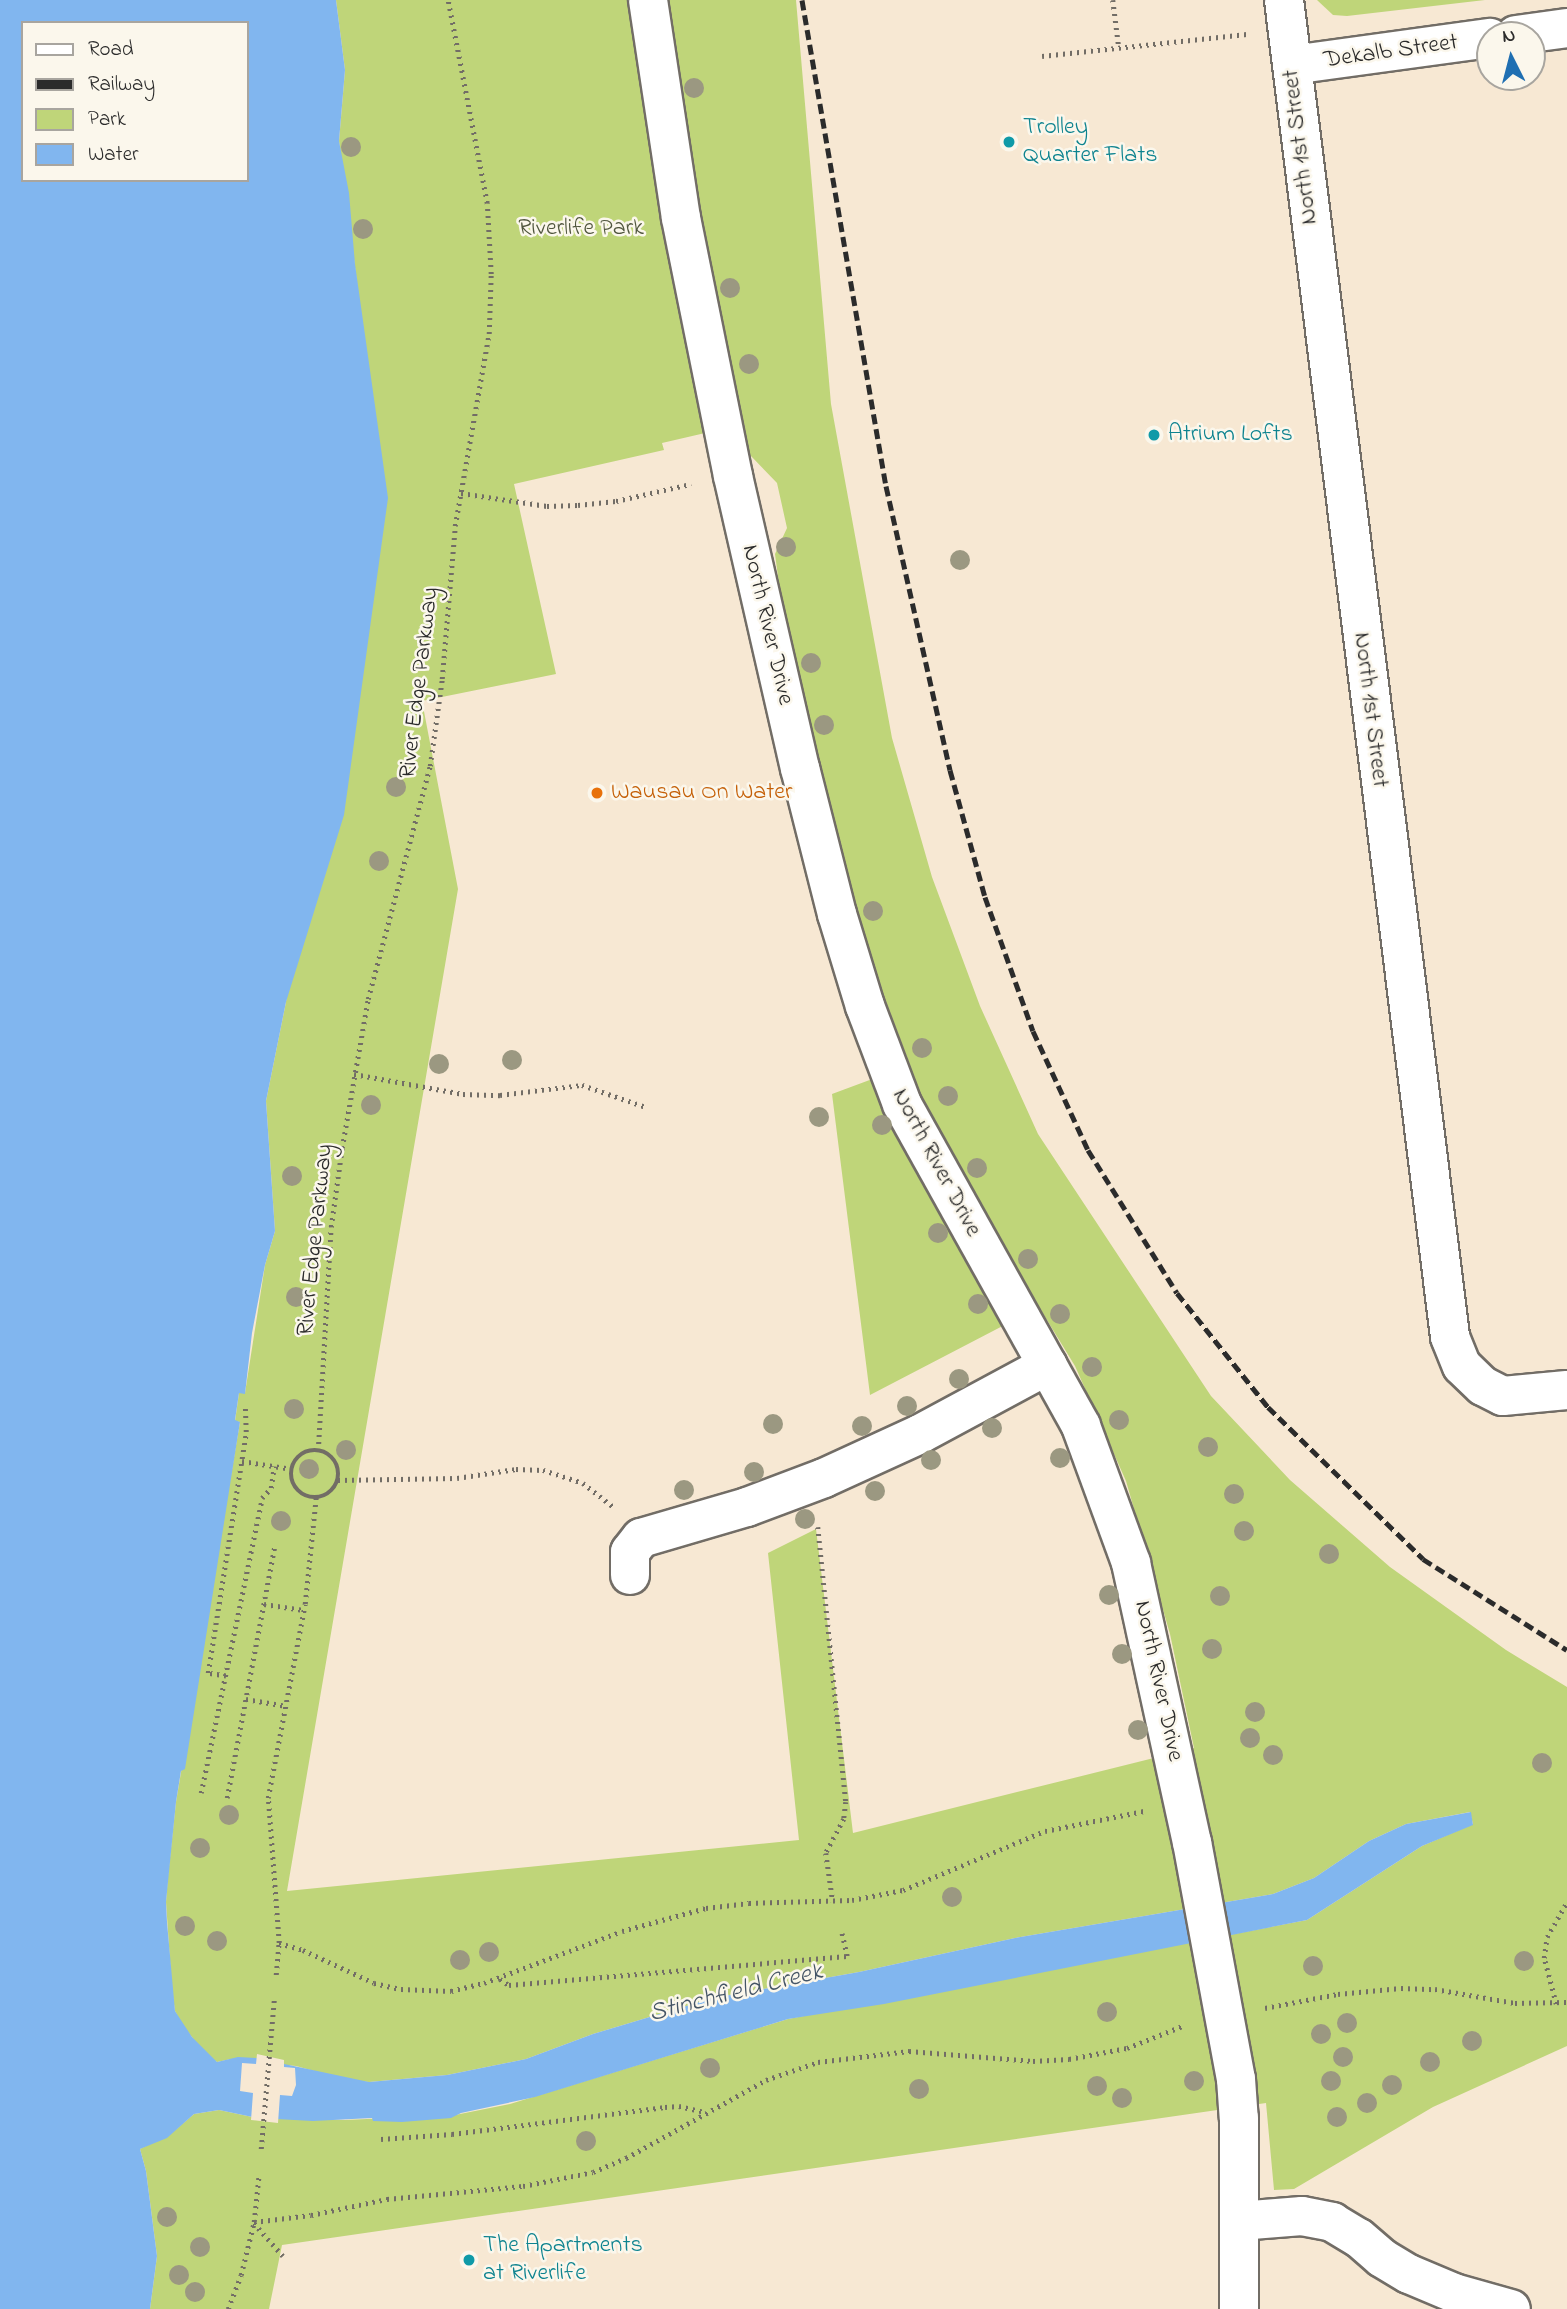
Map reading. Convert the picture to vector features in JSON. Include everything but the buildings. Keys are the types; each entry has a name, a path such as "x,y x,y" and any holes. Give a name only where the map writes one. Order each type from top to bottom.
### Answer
{"street":[{"name":"North River Drive","path":"648,0 681,218 733,477 837,914 865,1006 902,1104 1081,1426 1131,1563 1192,1842 1220,1983 1238,2099 1239,2309"},
{"name":"North 1st Street","path":"1284,0 1447,1320 1454,1351 1462,1366 1483,1386 1503,1396 1567,1391"},
{"path":"1546,31 1567,28"},
{"name":"Dekalb Street","path":"1292,65 1476,40"},
{"path":"633,1559 652,1534 747,1507 824,1478 920,1434 1048,1365"},
{"path":"1239,2221 1302,2216 1332,2222 1409,2274 1454,2293 1511,2309"}],"path":[{"name":"River Edge Parkway","path":"318,1451 331,1227 354,1074 368,999 430,766 461,493 486,359 491,274 484,180 448,0"},
{"path":"1113,0 1119,48"},
{"path":"1042,56 1256,33"},
{"path":"461,493 547,506 616,501 662,490"},
{"path":"354,1074 417,1088 473,1095 500,1095 582,1085 646,1107"},
{"path":"226,1676 208,1673 246,1433 245,1404"},
{"path":"318,1451 332,1458 337,1464 338,1480 331,1493 316,1498 297,1489 292,1469 299,1457 318,1451"},
{"path":"242,1461 292,1469"},
{"path":"201,1793 262,1498 271,1488 274,1466"},
{"path":"338,1480 457,1478 516,1469 554,1471 583,1483 606,1498 618,1511 633,1559"},
{"path":"276,1975 279,1942 268,1798 304,1610 317,1520 316,1498"},
{"path":"818,1527 846,1802 844,1819 827,1853 833,1902"},
{"path":"227,1798 275,1545"},
{"path":"264,1604 304,1610"},
{"path":"246,1699 286,1706"},
{"path":"279,1942 303,1950 358,1977 401,1989 451,1991 499,1978 601,1938 706,1908 749,1903 833,1902 876,1896 927,1883 1012,1843 1059,1826 1144,1811"},
{"path":"1556,2004 1544,1958 1547,1937 1567,1902"},
{"path":"499,1978 509,1985 848,1956 842,1934"},
{"path":"1259,2009 1338,1994 1401,1988 1435,1989 1516,2003 1567,2003"},
{"path":"261,2150 274,1999"},
{"path":"254,2222 311,2215 387,2199 523,2186 571,2178 626,2158 766,2080 818,2062 901,2051 1033,2061 1080,2058 1127,2048 1194,2022"},
{"path":"381,2139 453,2134 665,2107 679,2106 706,2112"},
{"path":"228,2309 241,2275 254,2222 259,2175"},
{"path":"254,2222 283,2256"}],"green space":[{"name":"Riverlife Park","path":"336,0 796,0 831,404 892,738 932,877 980,1006 1038,1134 1211,1396 1290,1480 1390,1567 1506,1650 1567,1687 1567,2046 1433,2107 1294,2189 1274,2190 1266,2103 282,2245 269,2309 150,2309 157,2256 146,2171 140,2149 173,2132 194,2114 219,2110 257,2118 345,2120 455,2115 510,2104 788,2019 1307,1920 1422,1846 1473,1824 1470,1812 1406,1824 1369,1841 1314,1878 1273,1894 1015,1938 859,1972 713,1998 593,2034 526,2059 447,2075 369,2082 347,2080 296,2066 231,2059 217,2062 205,2054 181,2023 175,2011 172,1990 166,1902 168,1876 176,1802 240,1422 235,1421 239,1393 245,1393 265,1265 275,1231 266,1101 286,1002 358,291 339,141 345,70","holes":["744,424 750,455 777,483 787,528 775,554 788,652 873,968 910,1065 832,1094 870,1395 1039,1307 1075,1366 1126,1481 1170,1634 1194,1748 853,1833 816,1529 768,1553 799,1840 287,1891 458,889 422,701 556,674 514,484 664,450 662,443"]},
{"path":"1317,0 1485,0 1347,16 1333,15"}],"water":[{"name":"Stinchfield Creek","path":"0,0 336,0 345,70 339,141 349,193 355,264 388,498 344,815 286,1002 266,1101 275,1231 265,1265 252,1333 245,1394 239,1393 235,1420 240,1422 185,1769 181,1771 176,1802 166,1902 175,2011 192,2037 217,2062 238,2057 256,2058 369,2082 447,2075 526,2059 593,2034 713,1998 859,1972 1015,1938 1273,1894 1314,1878 1369,1841 1406,1824 1471,1812 1473,1825 1422,1846 1307,1920 884,2004 788,2019 535,2097 461,2113 451,2118 402,2122 373,2121 372,2118 313,2121 257,2118 219,2110 194,2114 167,2138 140,2149 146,2171 157,2256 150,2309 0,2309"}],"pier":[{"path":"257,2054 284,2060 284,2067 295,2068 296,2085 292,2096 280,2095 278,2123 251,2120 253,2093 240,2091 242,2063 256,2064"}],"railway":[{"path":"802,0 886,486 950,770 985,897 1033,1031 1088,1150 1177,1293 1268,1407 1423,1559 1567,1650"}],"place":[{"name":"Trolley Quarter Flats","path":"1009,142"},
{"name":"Atrium Lofts","path":"1154,435"},
{"name":"Wausau On Water","path":"597,793"},
{"name":"The Apartments at Riverlife","path":"469,2260"}]}
